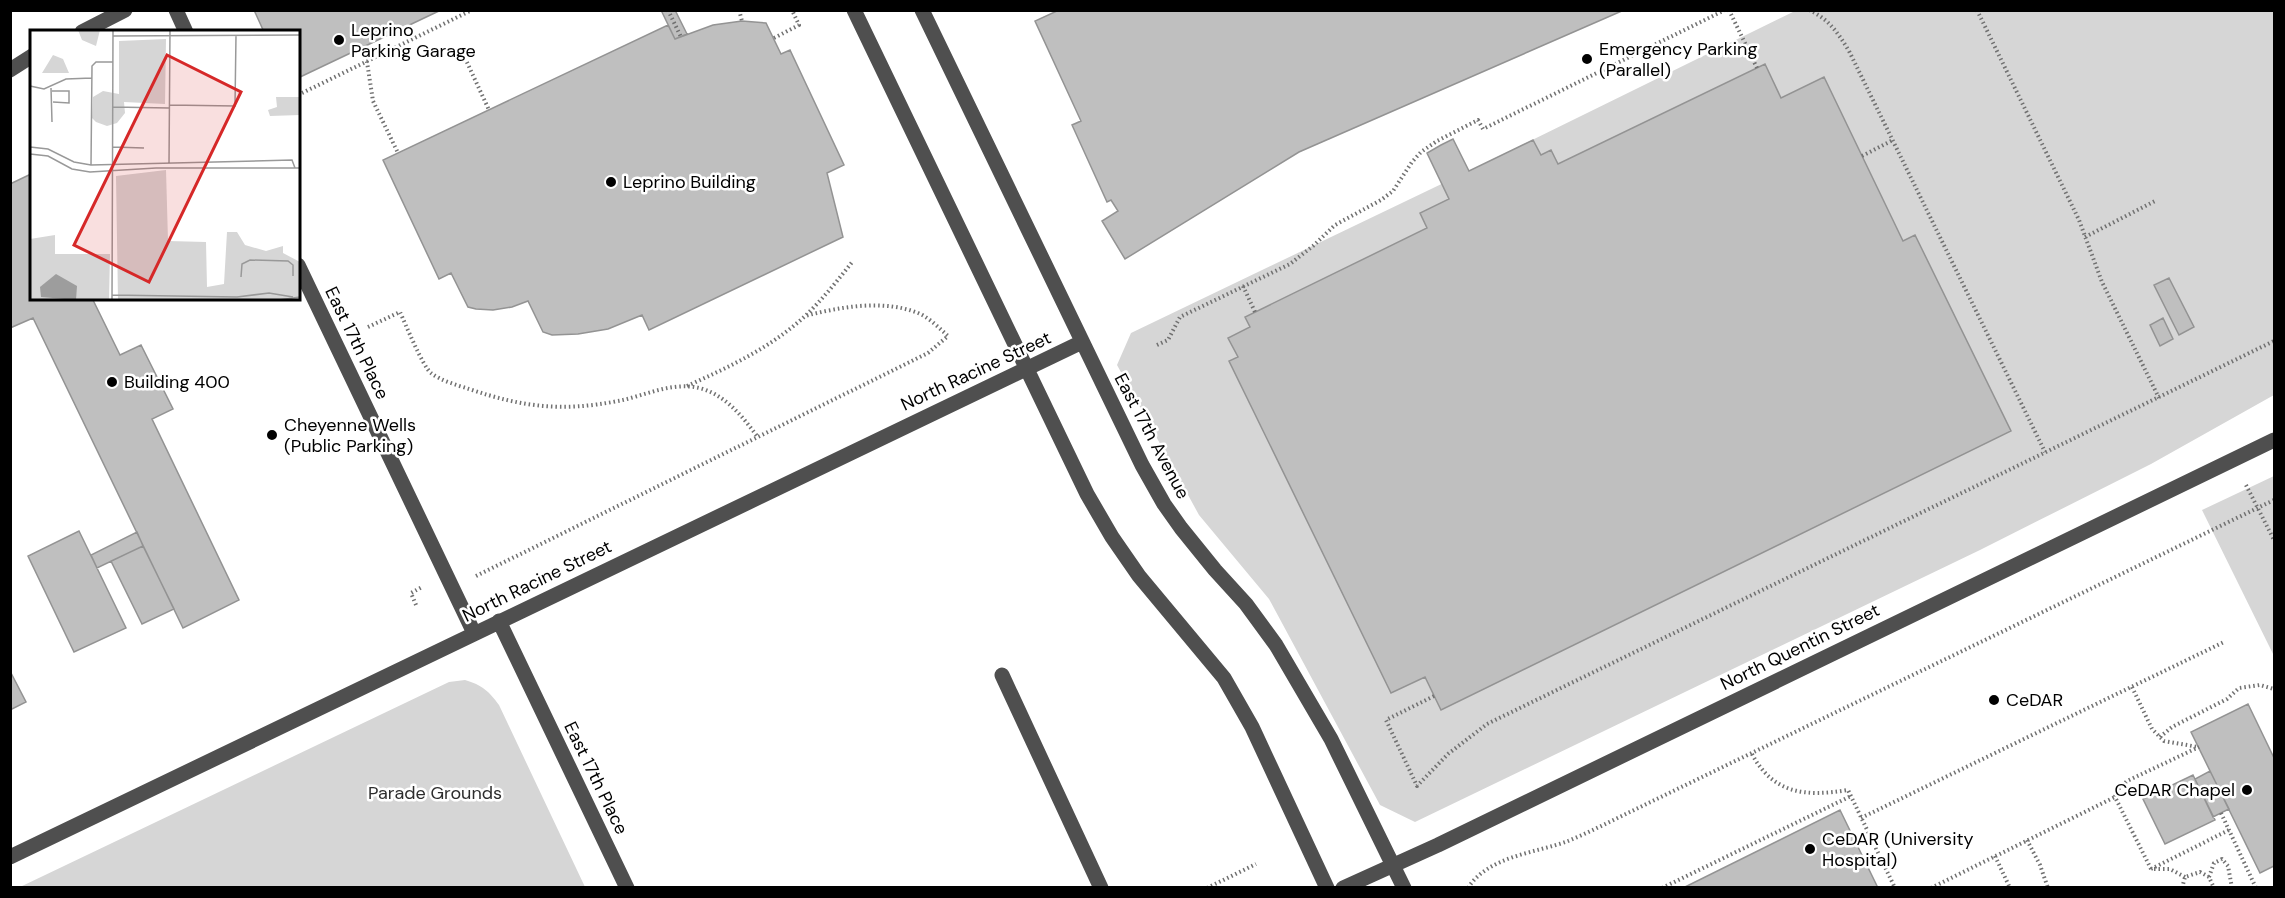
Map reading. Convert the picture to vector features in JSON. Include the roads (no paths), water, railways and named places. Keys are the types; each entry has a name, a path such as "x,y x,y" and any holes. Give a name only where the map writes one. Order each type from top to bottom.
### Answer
{"street":[{"path":"86,30 125,10"},
{"path":"176,10 185,30"},
{"path":"854,10 1087,494 1112,537 1139,576 1224,678 1267,758 1327,888"},
{"name":"East 17th Avenue","path":"922,10 1142,465 1164,504 1203,556 1246,604 1276,645 1303,688 1331,739 1404,888"},
{"path":"10,70 30,57"},
{"name":"East 17th Place","path":"300,270 474,633"},
{"name":"North Racine Street","path":"10,857 1082,342"},
{"name":"North Quentin Street","path":"1343,888 1438,845 2274,440"},
{"name":"East 17th Place","path":"499,621 627,888"},
{"path":"1002,675 1101,888"}],"place":[{"name":"Leprino Parking Garage","path":"339,40"},
{"name":"Emergency Parking (Parallel)","path":"1587,59"},
{"name":"Leprino Building","path":"611,182"},
{"name":"Building 400","path":"112,382"},
{"name":"Cheyenne Wells (Public Parking)","path":"272,435"},
{"name":"CeDAR","path":"1994,700"},
{"name":"CeDAR Chapel","path":"2247,790"},
{"name":"CeDAR (University Hospital)","path":"1810,849"}],"park label":[{"name":"Parade Grounds","path":"435,793"}]}
